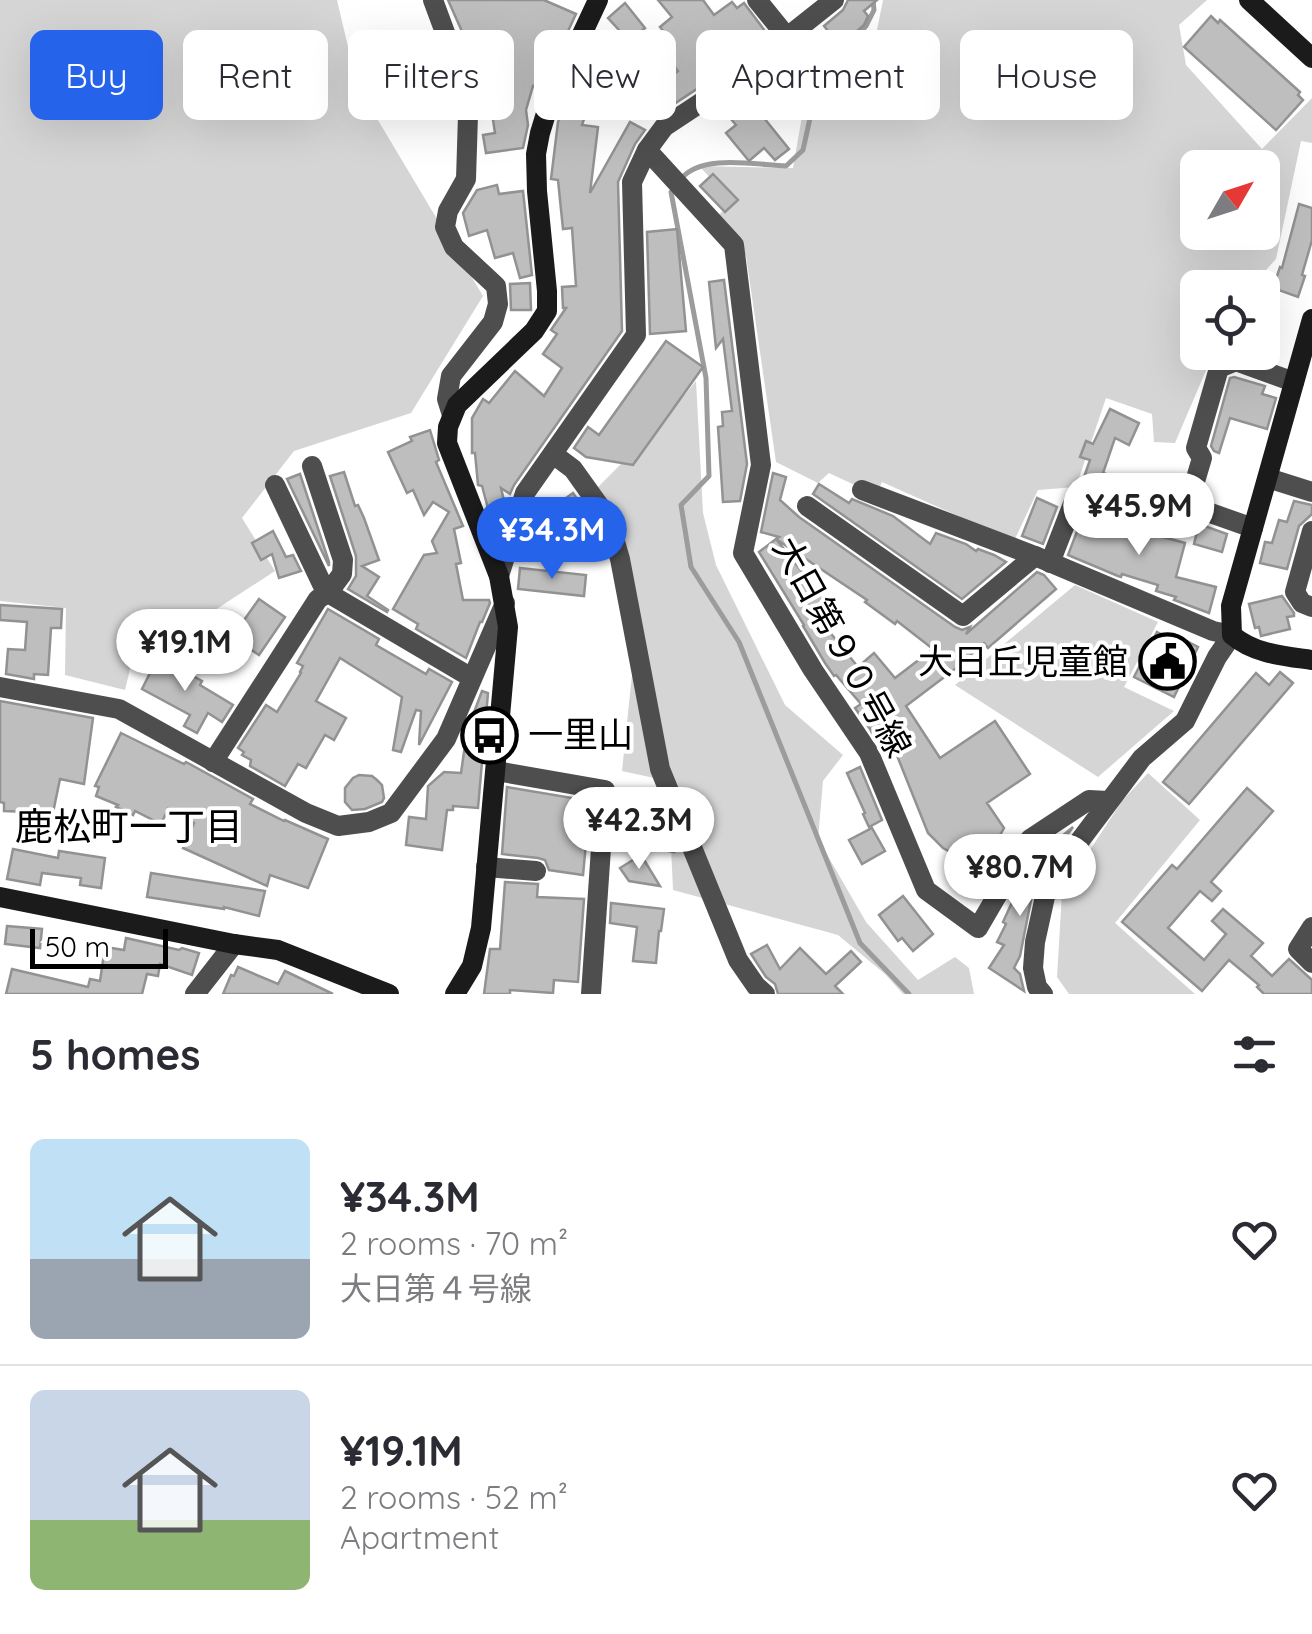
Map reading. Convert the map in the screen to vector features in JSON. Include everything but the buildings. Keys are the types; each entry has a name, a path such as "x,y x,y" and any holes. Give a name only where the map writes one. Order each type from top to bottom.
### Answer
{"street":[{"path":"433,0 457,66 468,115 466,178 448,211 445,228 454,247 496,286 498,304 493,322 451,376 448,398 452,415"},
{"path":"456,994 472,966 481,928 508,627 499,576 447,443 448,427 457,405 534,331 547,311 536,154 548,107 598,0"},
{"path":"757,0 781,30"},
{"path":"796,30 834,0"},
{"path":"1249,0 1312,58"},
{"path":"499,576 526,492 636,335 632,182 647,150 664,127 696,106"},
{"name":"大日第９０号線","path":"647,150 734,245 761,466 743,553 868,753 926,890 978,928 1030,839 1089,800 1108,801"},
{"path":"1043,994 1037,987 1033,968 1048,883 1142,758 1185,721 1232,635 1231,606 1312,319"},
{"path":"1188,505 1202,458 1196,448 1219,368 1236,361 1294,382"},
{"path":"552,454 573,469 608,518 620,559 660,768 738,960 765,994"},
{"path":"213,762 318,599 328,593 342,574 343,560 312,466"},
{"path":"1268,478 1312,492"},
{"path":"274,485 328,593 472,678"},
{"path":"862,490 1212,631 1232,635 1244,645 1312,660"},
{"path":"807,506 964,616 1042,560 1076,496 1134,514 1188,505 1253,528"},
{"path":"1312,531 1295,592 1302,603 1312,607"},
{"path":"0,687 119,709 306,813 338,826 369,822 391,812 446,739 505,603"},
{"path":"496,771 605,790 591,994"},
{"path":"486,867 536,870"},
{"path":"0,898 278,950 389,994"},
{"path":"1312,927 1298,950 1312,963"},
{"path":"195,994 234,944"}],"shaded area":[{"path":"0,0 337,0 348,47 348,120 378,120 483,296 411,413 294,451 242,518 275,571 212,612 136,644 125,690 65,675 66,608 0,601"},
{"path":"883,0 1207,0 1179,25 1186,65 1262,149 1312,98 1312,143 1301,141 1280,240 1280,150 1180,150 1180,250 1278,250 1276,259 1266,270 1180,270 1180,370 1206,370 1175,443 1154,442 1152,414 1106,398 1076,487 1038,490 1014,541 882,482 876,495 829,473 818,483 776,462 746,256 716,218 732,201 699,166 793,168 801,120 940,120 940,30 877,30"},
{"path":"696,381 703,513 716,565 785,705 843,755 823,781 818,839 866,922 918,980 955,957 969,968 974,994 903,994 838,935 673,890 668,781 622,771 633,665 607,529 590,495 662,423"},
{"path":"1075,585 1158,622 1124,687 1174,711 1098,777 955,685"},
{"path":"1148,773 1200,820 1115,923 1195,994 1069,994 1057,977 1062,893 1122,801"}],"waterway":[{"path":"681,179 690,171 715,163 786,166 803,150 820,73 866,26 874,10 873,0"},
{"path":"675,188 671,192 706,378 709,476 681,505 691,567 739,642 860,943 909,994"}],"place":[{"name":"大日丘児童館","path":"1167,662"},
{"name":"一里山","path":"489,735"}],"district":[{"name":"鹿松町一丁目","path":"129,827"}]}
